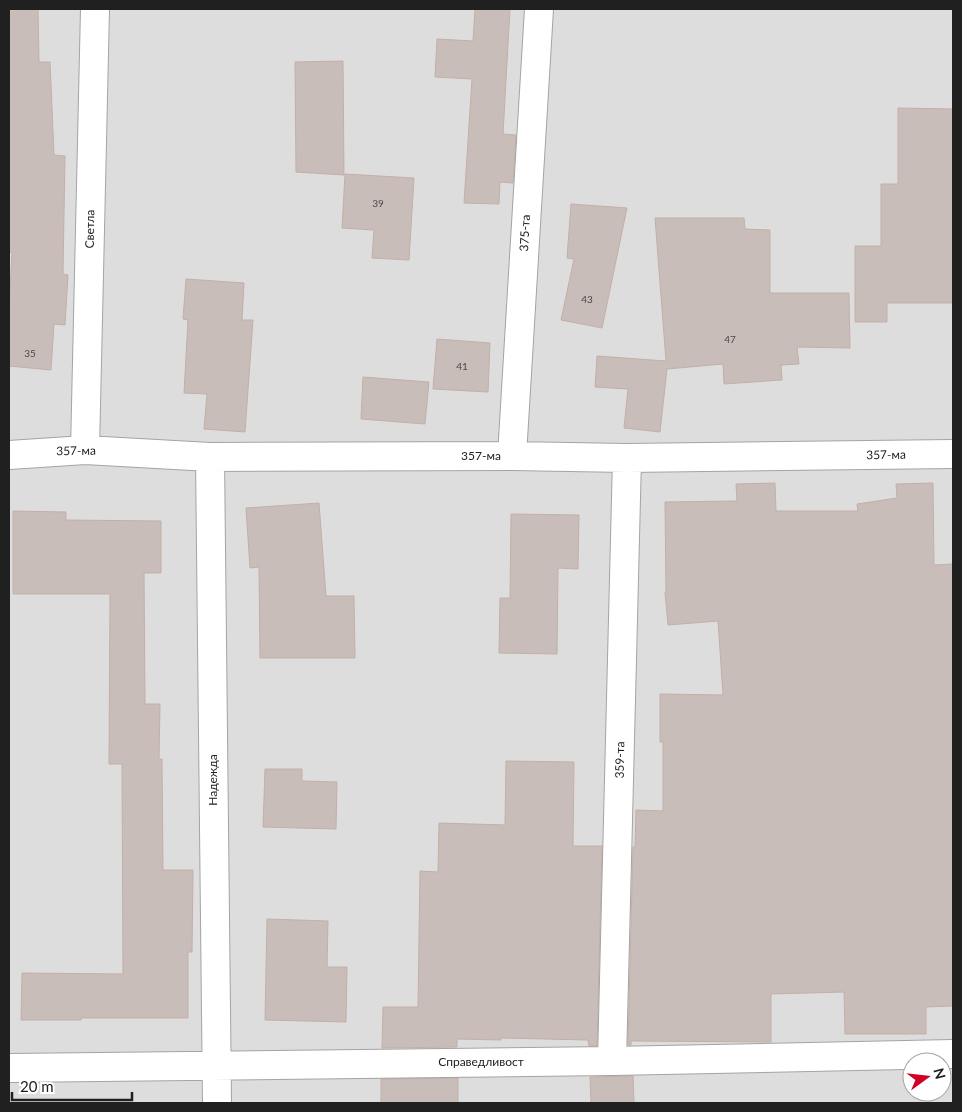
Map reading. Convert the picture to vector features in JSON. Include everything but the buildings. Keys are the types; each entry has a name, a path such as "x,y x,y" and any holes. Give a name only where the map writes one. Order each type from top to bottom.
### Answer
{"street":[{"name":"Светла","path":"85,450 95,9"},
{"name":"375-та","path":"512,456 539,9"},
{"name":"357-ма","path":"9,454 85,450 210,457 512,456 627,458 953,454"},
{"name":"Надежда","path":"210,457 217,1103"},
{"name":"359-та","path":"612,1061 627,458"},
{"name":"Справедливост","path":"9,1068 216,1064 612,1061 953,1054"}],"shaded area":[{"path":"9,9 953,9 953,1103 9,1103"}]}
